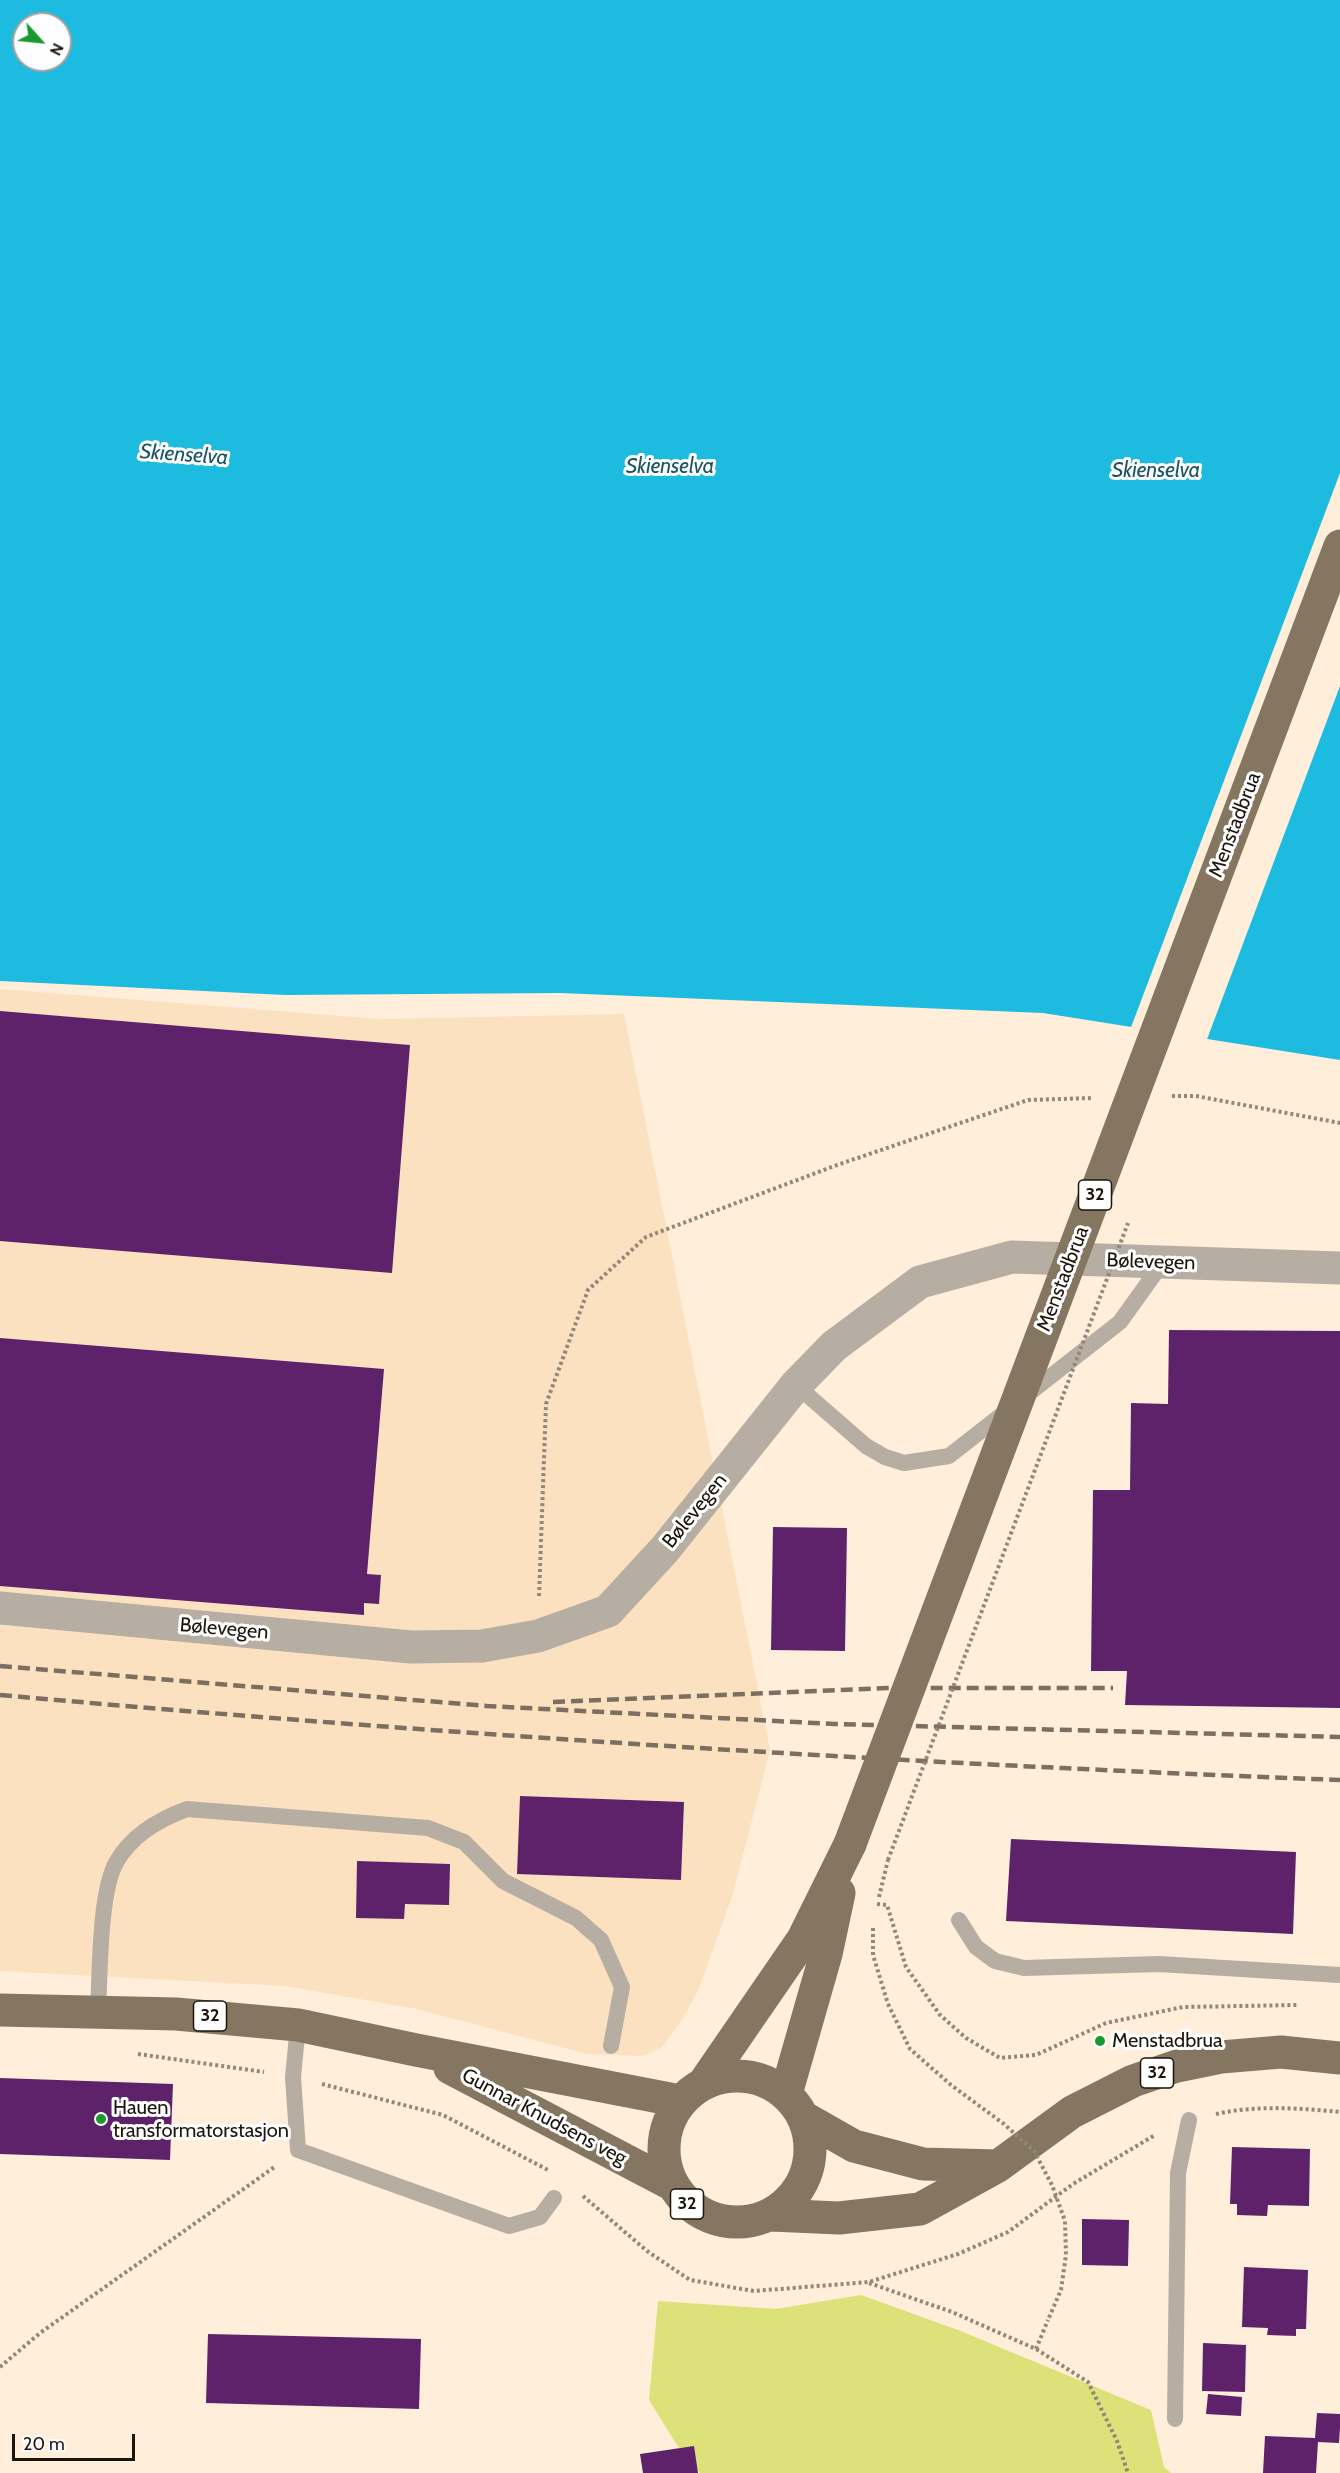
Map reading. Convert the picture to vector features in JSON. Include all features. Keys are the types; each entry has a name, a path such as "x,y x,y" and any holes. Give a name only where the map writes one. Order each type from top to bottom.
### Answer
{"main road":[{"name":"Menstadbrua","path":"692,2092 803,1939 850,1844 1340,546"},
{"name":"Menstadbrua","path":"795,2105 850,1844"},
{"name":"Gunnar Knudsens veg","path":"0,2010 223,2017 298,2025 416,2050 692,2092"},
{"name":"Gunnar Knudsens veg","path":"416,2050 671,2184"},
{"name":"32","path":"998,2166 924,2164 854,2146 762,2080 733,2075 692,2092 665,2129 663,2156 671,2184 689,2207 715,2220 743,2223 771,2215 839,2218 920,2208 998,2166 1072,2112 1133,2081 1177,2066 1221,2057 1281,2052 1340,2058"},
{"name":"32","path":"771,2215 793,2197 807,2171 810,2144 795,2105"}],"street":[{"name":"Bølevegen","path":"0,1608 411,1647 482,1646 538,1636 608,1611 665,1549 796,1385 834,1346 920,1282 1012,1257 1340,1268"}],"lane":[{"path":"796,1385 866,1446 885,1456 904,1463 949,1456 1120,1322 1163,1262"},
{"path":"98,2012 106,1896 116,1862 132,1842 162,1818 187,1809 428,1828 464,1842 503,1881 576,1918 601,1940 622,1987 611,2046"},
{"path":"959,1920 976,1947 995,1961 1024,1968 1159,1965 1340,1975"},
{"path":"298,2025 293,2077 298,2150 509,2226 540,2217 554,2198"},
{"path":"1175,2419 1178,2173 1189,2120"}],"path":[{"path":"1175,1098 1180,1087"},
{"path":"1163,1097 1196,1096 1340,1123"},
{"path":"538,1636 546,1404 588,1290 646,1237 837,1165 1028,1100 1095,1098"},
{"path":"876,1913 888,1860 1129,1221"},
{"path":"877,1904 887,1905 906,1967 940,2015 966,2038 1000,2058 1036,2055 1106,2023 1183,2007 1299,2005"},
{"path":"874,1921 873,1955 888,2004 910,2049 1034,2151 1052,2185 1065,2221 1066,2254 1061,2290 1036,2349"},
{"path":"1189,2120 1237,2110 1340,2112"},
{"path":"0,2367 40,2333 298,2150"},
{"path":"868,2282 952,2312 1036,2349 1088,2382 1117,2441 1128,2473"}],"shaded area":[{"path":"0,989 380,1019 624,1014 770,1750 733,1894 698,1991 681,2021 662,2047 643,2056 587,2054 417,2009 285,1986 0,1971"}],"green space":[{"path":"861,2295 958,2330 1151,2410 1164,2467 1171,2473 700,2473 677,2445 649,2400 658,2301 776,2309"}],"water":[{"name":"Skienselva","path":"0,0 1340,0 1340,1060 1043,1013 560,993 285,995 0,981"}],"pier":[{"path":"1340,473 1340,686 1206,1042 1130,1030"}],"building":[{"path":"0,1011 410,1045 392,1273 0,1241"},
{"path":"1169,1330 1340,1331 1340,1708 1125,1705 1127,1671 1091,1671 1093,1490 1130,1490 1131,1403 1168,1404"},
{"path":"0,1338 384,1369 367,1574 381,1575 379,1604 364,1603 364,1615 0,1586"},
{"path":"773,1527 847,1528 845,1651 771,1650"},
{"path":"520,1796 684,1802 681,1880 517,1874"},
{"path":"1011,1839 1296,1852 1293,1934 1006,1921"},
{"path":"357,1861 450,1864 449,1905 405,1904 404,1919 356,1918"},
{"name":"Hauen transformatorstasjon","path":"0,2078 173,2084 170,2160 0,2154"},
{"path":"1232,2147 1310,2149 1309,2206 1268,2205 1267,2216 1237,2215 1237,2204 1230,2204"},
{"path":"1082,2219 1129,2220 1128,2266 1082,2265"},
{"path":"1244,2267 1308,2270 1306,2329 1296,2329 1296,2336 1267,2335 1268,2328 1242,2327"},
{"path":"208,2334 421,2339 419,2409 206,2403"},
{"path":"1203,2343 1246,2345 1245,2392 1202,2391"},
{"path":"1208,2394 1242,2397 1241,2416 1206,2414"},
{"path":"1317,2413 1340,2414 1340,2427 1339,2443 1318,2442 1316,2473 1263,2473 1265,2436 1315,2438"},
{"path":"694,2446 698,2473 643,2473 640,2454"}],"railway":[{"path":"0,1666 487,1706 834,1724 1340,1737"},
{"path":"553,1702 887,1688 1113,1688"},
{"path":"0,1695 335,1723 669,1746 1004,1765 1340,1780"}],"place":[{"name":"Menstadbrua","path":"1100,2041"},
{"name":"Hauen transformatorstasjon","path":"101,2119"}]}
